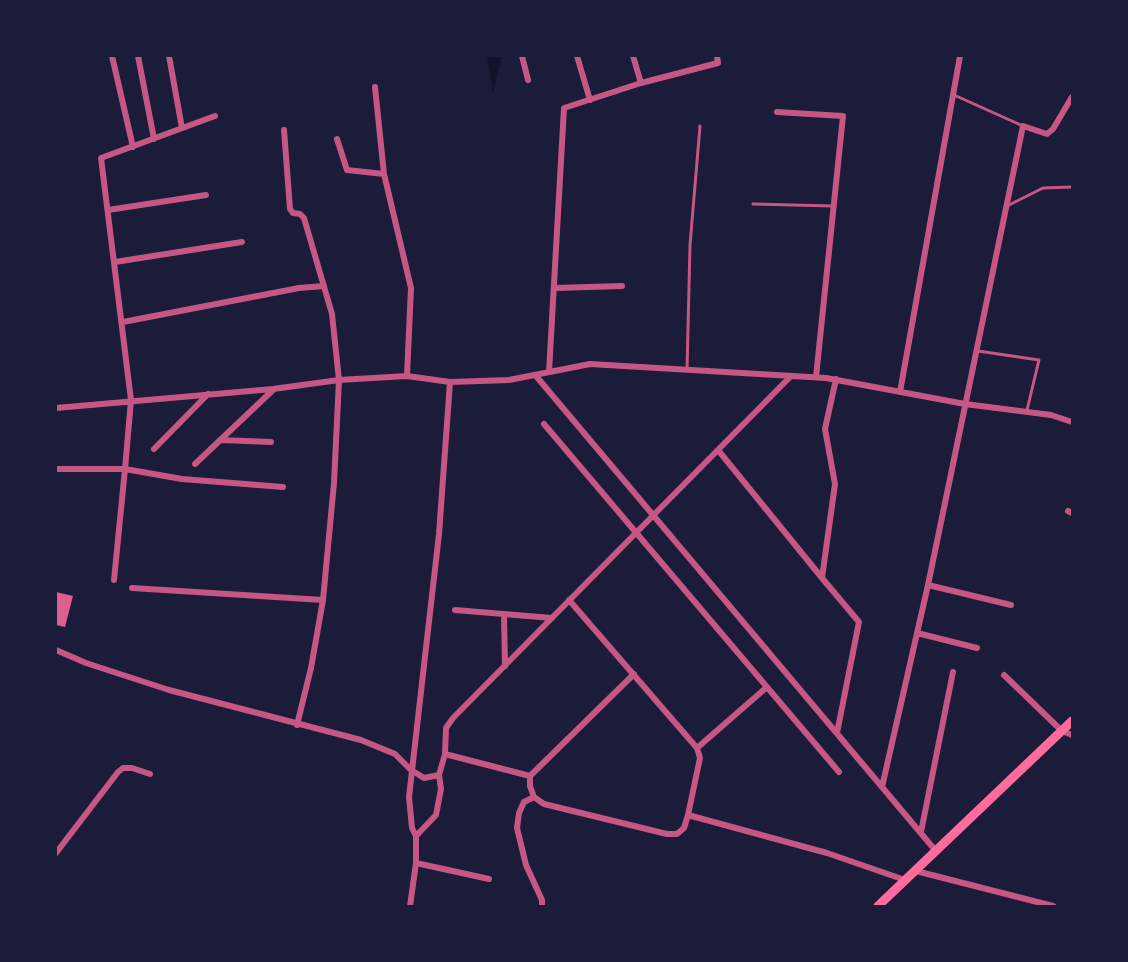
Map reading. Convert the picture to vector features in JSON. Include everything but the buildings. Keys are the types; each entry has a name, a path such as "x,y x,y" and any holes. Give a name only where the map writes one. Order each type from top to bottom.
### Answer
{"main road":[{"path":"878,906 1072,721"}],"street":[{"path":"112,56 133,147"},
{"path":"138,56 154,139"},
{"path":"169,56 182,128"},
{"path":"522,56 528,80"},
{"path":"577,56 590,100"},
{"path":"633,56 641,84"},
{"path":"549,372 564,108 718,63 717,56"},
{"path":"900,392 960,56"},
{"path":"375,87 384,174 411,288 407,376"},
{"path":"882,787 928,585 1007,206 1017,146 1023,126 1047,134 1053,129 1072,97"},
{"path":"777,112 843,116 816,377"},
{"path":"114,580 131,400 101,158 215,116"},
{"path":"284,130 290,209 304,218 324,286 332,314 339,380 334,483 323,600 311,668 297,725"},
{"path":"337,139 347,170 384,174"},
{"path":"108,210 206,195"},
{"path":"115,262 242,242"},
{"path":"123,322 300,288 324,286"},
{"path":"555,288 622,286"},
{"path":"56,408 273,389 339,380 407,376 450,382 509,380 590,364 836,379 965,404 1051,416 1072,422"},
{"path":"536,376 935,850"},
{"path":"416,836 436,815 441,789 439,775 445,754 446,728 453,718 791,376"},
{"path":"822,578 835,484 825,429 836,379"},
{"path":"410,906 416,863 416,836 412,828 409,797 411,770 439,534 450,382"},
{"path":"195,465 273,389"},
{"path":"154,449 208,394"},
{"path":"544,424 839,772"},
{"path":"220,440 271,442"},
{"path":"718,450 859,622 837,733"},
{"path":"57,469 125,470 182,479 283,487"},
{"path":"928,585 1011,604"},
{"path":"132,588 323,600"},
{"path":"569,600 634,674 698,747 700,758 688,815 684,828 677,834 667,834 544,804 534,797 530,786 530,776 634,674"},
{"path":"455,610 552,618"},
{"path":"504,615 505,666"},
{"path":"917,633 977,648"},
{"path":"56,650 86,663 169,690 361,740 395,754 411,770 424,778 439,775"},
{"path":"921,832 953,672"},
{"path":"1004,675 1062,731 1072,735"},
{"path":"698,747 767,687"},
{"path":"445,754 530,776"},
{"path":"56,853 118,772 123,768 132,768 150,774"},
{"path":"534,797 524,802 519,813 517,828 526,865 542,900 542,906"},
{"path":"688,815 827,853 905,880"},
{"path":"416,863 489,879"},
{"path":"916,871 1053,906"}],"lane":[{"path":"954,95 1023,126"},
{"path":"687,370 690,244 700,126"},
{"path":"1007,206 1043,188 1072,188"},
{"path":"753,204 834,206"},
{"path":"976,351 1039,360 1027,412"}],"shaded area":[{"path":"487,56 502,56 493,92"}]}
